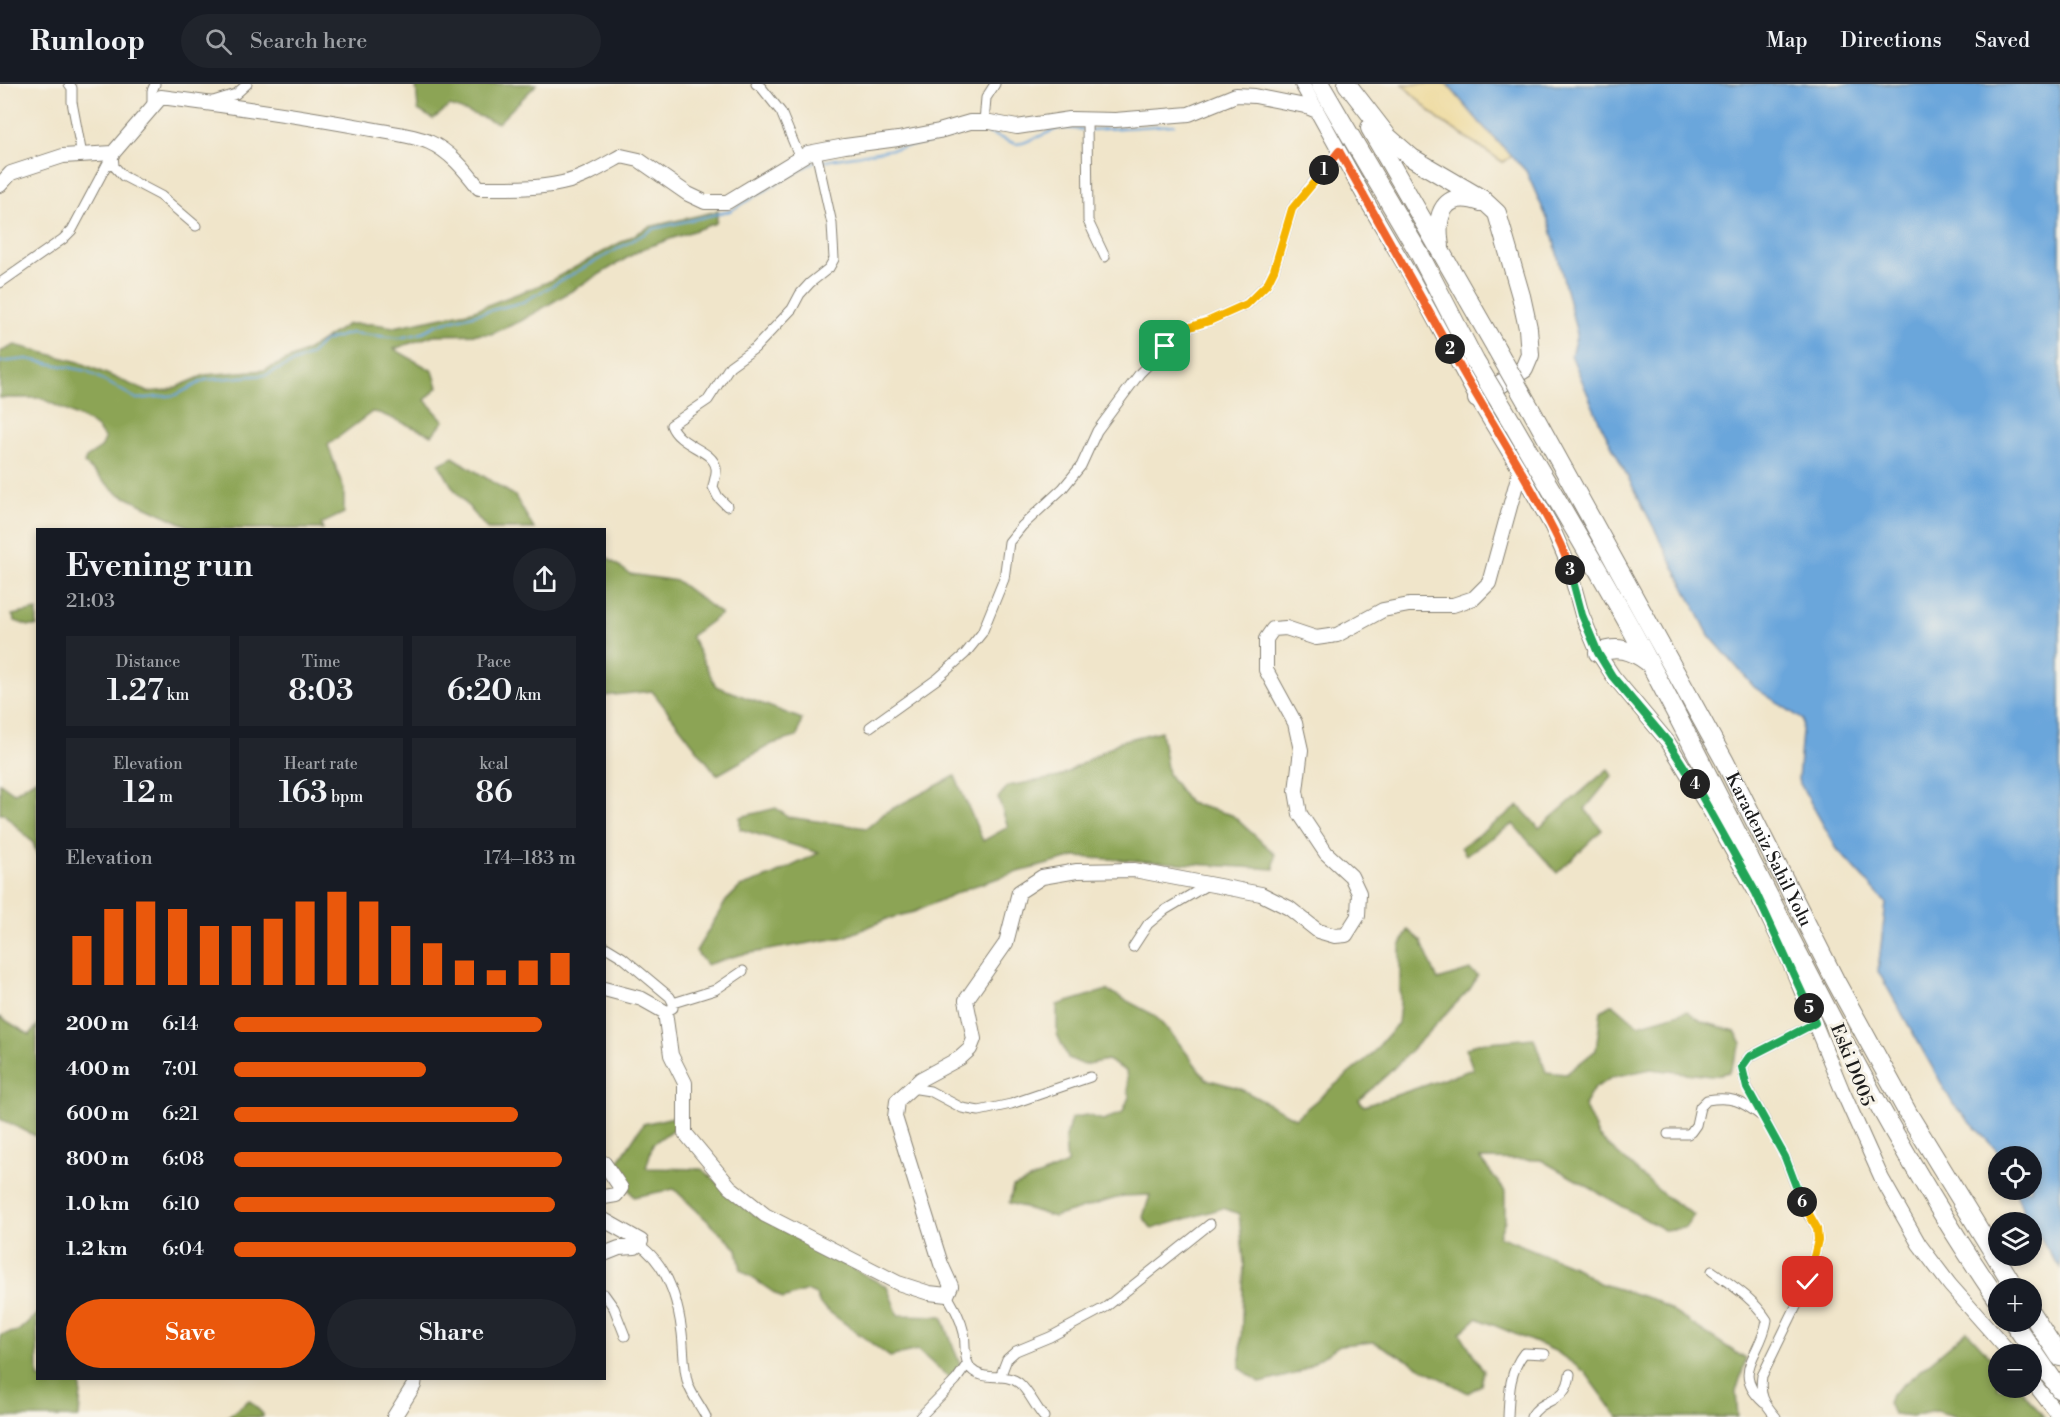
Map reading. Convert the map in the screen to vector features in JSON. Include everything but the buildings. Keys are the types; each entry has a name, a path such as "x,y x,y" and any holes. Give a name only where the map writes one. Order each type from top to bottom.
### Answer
{"highway":[{"name":"Karadeniz Sahil Yolu","path":"1320,84 1419,253 1475,361 1617,602 1822,1001 1938,1207 1988,1284"},
{"name":"Karadeniz Sahil Yolu","path":"1346,84 1530,408 1724,760 1835,980 1909,1115 2009,1278"},
{"path":"1346,84 1389,137 1412,158 1482,199 1497,213 1521,296 1528,328 1530,355 1524,369 1477,399"},
{"path":"1441,254 1438,219 1440,212 1448,203 1468,198 1480,201 1497,213"},
{"path":"1600,652 1615,636 1618,628 1617,602"},
{"path":"1600,652 1619,649 1632,651 1650,663"},
{"path":"2042,1330 2060,1357"},
{"path":"2020,1332 2060,1390"}],"street":[{"path":"69,84 72,88 72,102 82,155"},
{"path":"152,107 152,91 155,84"},
{"path":"208,103 236,94 247,84"},
{"path":"756,84 781,112 800,158"},
{"path":"984,122 986,98 995,84"},
{"name":"Eski D005","path":"1302,84 1561,545 1582,615 1612,676 1668,742 1710,810 1756,893 1787,956 1842,1090 1882,1179 1919,1244 1950,1285 2001,1344"},
{"path":"0,283 63,239 72,230 113,153 161,97 338,123 427,141 447,152 479,188 532,188 564,183 600,168 621,156 639,160 688,194 705,202 727,202 808,153 909,137 970,122 1017,127 1070,119 1115,120 1189,114 1236,95 1255,96 1305,106 1317,111"},
{"path":"1087,120 1088,221 1105,257"},
{"path":"870,727 937,679 965,654 982,633 1004,579 1009,542 1022,526 1063,489 1081,466 1097,431 1140,373 1184,329 1247,304 1267,284 1274,270 1292,209 1339,151"},
{"path":"727,506 718,497 713,487 717,470 713,460 679,438 671,425 708,400 730,366 755,348 792,309 800,294 810,283 830,268 834,259 832,224 816,152"},
{"path":"0,185 11,173 63,156 113,153"},
{"path":"113,153 114,166 123,176 161,196 196,226"},
{"path":"947,1295 951,1286 941,1264 895,1117 897,1101 921,1079 960,1058 970,1049 974,1039 966,1000 1006,943 1019,892 1042,877 1077,871 1134,870 1261,894 1289,908 1318,931 1335,936 1346,935 1358,916 1359,893 1352,876 1326,853 1300,814 1296,791 1301,750 1294,723 1266,670 1266,639 1273,629 1286,628 1316,638 1337,635 1383,610 1409,605 1453,605 1474,598 1489,583 1520,470"},
{"path":"1133,947 1148,924 1165,909 1209,884"},
{"path":"606,947 622,957 670,997 671,1055 685,1083 685,1133 730,1186 765,1215 898,1283 929,1293 947,1295"},
{"path":"606,989 669,1007 715,990 742,971"},
{"path":"1768,1407 1760,1390 1762,1376 1808,1282 1818,1240 1817,1228 1804,1208 1785,1157 1747,1088 1742,1067 1749,1057 1815,1023"},
{"path":"911,1088 930,1091 962,1108 979,1111 1011,1104 1090,1077"},
{"path":"1668,1134 1692,1132 1700,1107 1707,1100 1716,1098 1743,1102 1764,1119"},
{"path":"606,1166 621,1188 616,1195 606,1197"},
{"path":"606,1221 641,1241 635,1247 619,1248 606,1253"},
{"path":"1000,1377 1007,1359 1016,1351 1050,1337 1106,1307 1210,1224"},
{"path":"638,1244 649,1251 666,1275 676,1301 688,1384 706,1417"},
{"path":"1712,1271 1745,1294 1767,1320 1765,1332 1747,1374 1751,1392 1776,1417"},
{"path":"947,1295 958,1313 964,1333 968,1363 974,1372 1008,1378 1019,1383 1044,1417"},
{"path":"606,1297 614,1308 625,1336"},
{"path":"1508,1417 1510,1380 1517,1362 1524,1353 1545,1354"},
{"path":"920,1417 956,1380 968,1363"},
{"path":"1531,1417 1540,1406 1563,1394 1569,1385 1570,1374"},
{"path":"394,1417 414,1385 415,1380"},
{"path":"2042,1394 2060,1417"}],"green space":[{"path":"416,84 537,84 498,123 450,106 433,119 418,110"},
{"path":"718,211 716,223 642,249 521,321 491,334 434,335 394,349 433,371 438,387 425,400 444,421 432,435 372,412 328,445 344,490 344,513 321,524 323,528 192,528 117,493 84,463 86,458 101,448 105,439 89,422 41,398 0,398 0,352 15,345 79,362 148,392 169,390 205,375 265,370 305,352 348,324 394,327 472,311 548,282 649,227"},
{"path":"453,457 515,496 533,528 486,528 453,488 439,464"},
{"path":"606,557 630,574 677,581 721,614 691,636 716,686 802,719 797,737 772,744 717,775 652,691 606,696"},
{"path":"36,610 36,626 15,621 12,615"},
{"path":"1161,731 1168,774 1189,803 1232,815 1275,854 1274,869 1075,857 968,888 914,912 887,919 845,937 739,955 706,965 696,951 726,901 740,887 771,876 819,853 740,829 740,817 776,808 788,817 867,828 886,812 955,776 983,841 1008,827 998,798 1008,786 1059,777 1121,741"},
{"path":"1608,769 1612,776 1585,809 1602,830 1557,873 1513,824 1466,855 1461,847 1519,806 1539,828"},
{"path":"36,779 36,852 33,843 4,814 0,814 0,783 14,793"},
{"path":"1408,930 1421,941 1438,980 1470,970 1478,976 1470,989 1388,1074 1359,1100 1364,1106 1473,1069 1466,1049 1477,1043 1534,1038 1546,1072 1566,1074 1596,1050 1601,1011 1613,1004 1638,1025 1687,1011 1703,1022 1735,1031 1742,1043 1729,1072 1711,1076 1651,1069 1613,1077 1594,1088 1584,1105 1599,1137 1665,1196 1694,1215 1685,1228 1664,1230 1541,1160 1480,1159 1505,1191 1505,1220 1499,1236 1573,1266 1599,1283 1655,1300 1746,1359 1736,1392 1738,1417 1618,1417 1585,1372 1555,1351 1477,1318 1460,1333 1484,1371 1481,1385 1468,1393 1374,1342 1340,1345 1298,1373 1261,1383 1240,1368 1244,1263 1239,1214 1223,1208 1152,1229 1143,1217 1150,1195 1123,1196 1054,1217 1009,1203 1013,1187 1067,1164 1065,1141 1071,1118 1086,1115 1103,1120 1122,1113 1129,1097 1126,1071 1107,1060 1084,1065 1068,1058 1057,1034 1057,1005 1107,990 1154,1015 1176,1039 1206,1079 1239,1088 1295,1118 1370,1056 1398,1023 1400,947"},
{"path":"0,1017 30,1035 36,1026 36,1136 0,1119"},
{"path":"678,1116 676,1127 653,1144 646,1168 702,1169 754,1214 887,1287 898,1315 942,1316 961,1367 951,1379 917,1350 890,1357 820,1305 816,1295 807,1291 783,1299 741,1270 737,1249 674,1189 634,1197 614,1168 643,1124"},
{"path":"36,1315 36,1380 82,1380 79,1417 0,1417 0,1335 18,1331"},
{"path":"1967,1331 1988,1354 1988,1398 2028,1398 2044,1417 1958,1417 1936,1411 1912,1416 1893,1414 1888,1403 1891,1395"},
{"path":"249,1400 263,1414 263,1417 227,1417"}],"sand":[{"path":"1402,84 1447,84 1512,156 1503,162 1438,119"}],"water":[{"path":"1447,84 2060,84 2060,1269 2042,1240 2042,1212 2024,1212 2019,1200 2042,1200 2042,1146 1993,1146 1953,1104 1878,971 1886,903 1837,849 1798,780 1803,720 1754,687 1709,635 1600,423 1571,355 1577,334 1550,225 1526,171"}],"waterway":[{"path":"1090,130 1174,125"},
{"path":"820,162 933,142 974,130 983,131 1016,144 1060,128 1085,130"},
{"path":"0,362 27,359 87,371 137,399 176,395 205,380 266,375 310,355 324,341 351,333 399,338 419,334 438,324 523,302 653,229 730,211 815,162"}],"route":[{"path":"1165,346 1184,329 1247,304 1267,284 1274,270 1292,209 1339,151 1412,278 1477,399 1552,527 1568,564 1582,615 1598,653 1612,676 1668,742 1710,810 1756,893 1787,956 1815,1023 1760,1050 1749,1057 1742,1067 1747,1088 1785,1157 1804,1208 1817,1228 1818,1240 1808,1282"}]}
